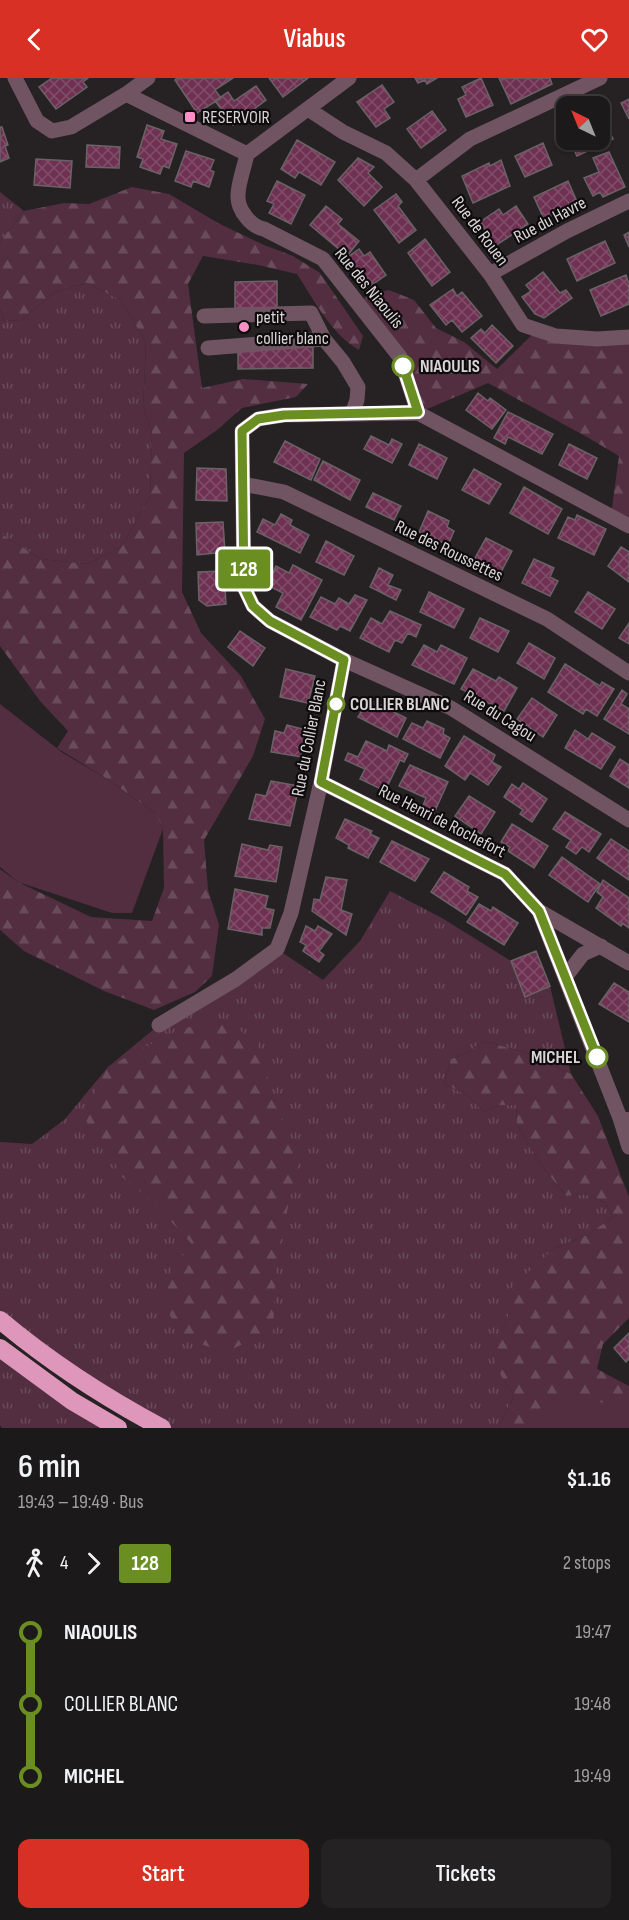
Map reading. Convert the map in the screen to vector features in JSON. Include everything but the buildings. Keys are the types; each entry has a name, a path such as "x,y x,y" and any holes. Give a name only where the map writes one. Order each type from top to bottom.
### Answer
{"highway":[{"path":"0,1320 40,1354 85,1384 162,1428"},
{"path":"0,1348 72,1401 118,1428"}],"street":[{"path":"15,78 37,121 52,131 71,127 148,78"},
{"path":"126,94 248,154 350,78"},
{"path":"416,180 470,139 600,78"},
{"name":"Rue de Rouen","path":"308,109 343,132 386,153 416,180 490,274 523,325 556,336 597,339 629,337"},
{"name":"Rue des Niaoulis","path":"248,154 237,197 245,216 258,228 323,259 400,357 418,412"},
{"name":"Rue du Havre","path":"490,274 567,231 629,201"},
{"path":"204,316 311,313 324,339 343,362 358,387 357,400 352,414"},
{"path":"207,348 324,339"},
{"path":"418,412 629,526"},
{"name":"Rue du Collier Blanc","path":"159,1025 236,979 277,950 291,913 321,782 344,660 270,621 253,606 244,587 242,431 258,419 284,415 418,412"},
{"name":"Rue des Roussettes","path":"243,484 284,492 547,619 629,673"},
{"name":"Rue du Cagou","path":"344,660 452,708 629,820"},
{"name":"Rue Henri de Rochefort","path":"321,782 505,874 539,911 629,963"},
{"path":"539,911 624,1119 629,1147"},
{"path":"566,976 583,954 601,946"}],"green space":[{"path":"132,187 169,194 218,223 293,256 320,273 363,336 359,350 340,335 324,316 297,274 203,256 188,284 202,388 243,379 308,384 296,397 242,408 217,430 184,453 182,592 201,633 241,676 265,719 253,756 204,840 208,890 219,925 212,976 195,992 154,1010 104,991 24,951 0,930 0,869 18,882 91,917 152,921 164,888 163,829 155,813 107,779 57,748 68,731 40,701 0,646 0,533 41,559 87,564 122,546 150,496 152,432 143,406 146,343 121,300 87,283 55,292 22,320 4,321 0,309 0,244 24,211 64,203 89,204"},
{"path":"0,192 24,211 0,244"},
{"path":"87,283 121,300 146,343 143,406 152,432 150,496 122,546 87,564 41,559 0,533 0,309 4,321 22,320 55,292"},
{"path":"389,290 414,300 436,328 464,342 497,369 537,330 629,337 629,526 611,515 619,456 488,383 418,413 400,357 358,305 369,294"},
{"path":"0,704 63,753 107,779 155,813 163,829 132,913 112,913 18,882 0,867"},
{"path":"390,891 442,918 511,961 525,996 550,986 571,1074 530,1054 484,1041 466,1053 451,1059 444,1083 468,1096 484,1112 498,1105 516,1105 517,1124 542,1166 566,1196 585,1194 606,1203 613,1217 587,1235 553,1249 510,1313 501,1330 505,1382 514,1395 498,1428 162,1428 0,1320 0,1142 32,1144 64,1120 108,1067 159,1025 277,949 323,980 360,941"},
{"path":"227,1020 258,1045 277,1108 298,1162 277,1256 273,1330 226,1352 181,1338 157,1288 177,1265 191,1243 154,1203 120,1175 111,1153 89,1130 84,1111 108,1067 180,1029"},
{"path":"484,1041 530,1054 571,1074 598,1116 629,1197 629,1318 603,1344 597,1369 629,1386 629,1428 498,1428 514,1395 499,1372 494,1358 497,1341 510,1313 505,1294 553,1249 587,1235 613,1217 606,1203 585,1194 566,1196 542,1166 517,1124 516,1105 498,1105 484,1112 468,1096 444,1083 451,1059 466,1053"},
{"path":"0,1348 118,1428 2,1428 0,1425"},
{"path":"555,1396 605,1403 629,1419 629,1428 537,1428"}],"bus line":[{"name":"128","path":"403,366 418,412 284,415 258,419 242,431 244,587 253,606 270,621 344,660 321,782 505,874 539,911 597,1057"}],"place":[{"name":"RESERVOIR","path":"190,117"},
{"name":"petit collier blanc","path":"244,327"},
{"name":"NIAOULIS","path":"403,366"},
{"name":"COLLIER BLANC","path":"336,704"},
{"name":"MICHEL","path":"597,1057"}]}
